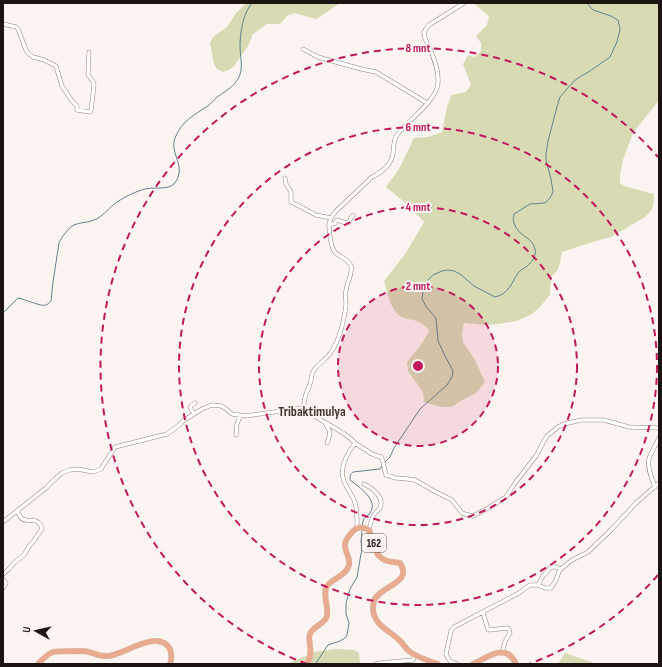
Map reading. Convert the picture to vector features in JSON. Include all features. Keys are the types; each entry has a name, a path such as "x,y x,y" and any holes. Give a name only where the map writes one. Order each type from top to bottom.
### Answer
{"main road":[{"name":"162","path":"307,664 310,653 310,635 313,629 324,621 327,616 326,587 343,574 349,565 345,542 357,528 363,527 369,530 378,555 385,561 400,563 404,571 400,580 385,589 375,599 373,605 374,616 377,622 398,639 414,657 438,664"},
{"path":"38,664 46,656 53,652 84,651 100,656 109,656 116,655 144,643 157,641 165,643 170,649 172,657 170,664"},
{"path":"473,664 486,657 503,652 510,655 516,664"}],"street":[{"path":"304,408 306,392 313,372 332,352 337,340 344,318 346,302 345,290 351,276 350,264 333,249 329,225 331,218 335,212 372,177 389,164 397,135 437,90 438,77 436,63 425,37 425,31 429,25 464,3"},
{"path":"3,24 16,27 18,29 29,54 56,66 62,86 77,106 77,110 88,112 90,112 94,94 94,82 88,74 89,52"},
{"path":"303,49 318,57 376,72 400,85 427,103"},
{"path":"285,178 286,184 291,192 291,202 316,215 331,218"},
{"path":"329,225 335,223 337,220 348,223 353,215"},
{"path":"194,414 190,407 195,403"},
{"path":"3,522 46,488 62,473 77,469 93,472 98,470 102,467 116,446 166,434 194,414 216,405 225,408 232,414 240,416 304,408 372,454 381,457 386,475 396,478 415,480 452,500 462,513 472,516 506,497 514,483 536,456 547,436 564,424 581,420 604,420 629,427 659,428"},
{"path":"236,435 237,424 240,416"},
{"path":"324,422 330,433 327,443"},
{"path":"655,487 648,461 659,438"},
{"path":"355,443 342,469 342,473 354,500 357,513 357,528"},
{"path":"457,664 451,662 446,654 451,631 454,627 519,593 530,585 550,588 556,580 560,569 572,560 588,552 636,503 659,483"},
{"path":"364,484 374,490 379,496 381,503 380,508 373,517 369,530"},
{"path":"3,574 24,555 42,529 41,526 35,521 22,518 17,511"},
{"path":"538,585 543,576 551,567 560,569"},
{"path":"3,579 6,583 3,588"},
{"path":"482,613 490,630 507,628 510,631 505,640 503,652"},
{"path":"376,664 414,657"},
{"path":"407,664 414,657"}],"green space":[{"path":"246,3 340,3 316,19 295,13 288,15 280,24 267,24 253,34 248,46 234,66 223,72 217,69 214,64 210,43 213,37 227,27 236,13"},
{"path":"473,3 659,3 659,100 633,133 623,160 620,175 620,184 654,194 654,201 652,209 645,217 611,237 562,252 559,267 552,276 550,295 532,314 517,321 498,324 486,325 464,323 462,333 463,342 475,360 485,382 476,393 451,407 441,407 424,402 423,392 408,371 407,362 420,346 429,330 420,322 397,314 391,304 384,281 406,253 424,222 403,201 386,187 399,169 414,138 428,137 442,132 451,95 466,92 471,85 463,64 468,55 475,57 481,51 481,43 476,36 487,25 489,16"},
{"path":"335,649 354,650 359,653 360,664 289,664 315,652"},
{"path":"565,653 597,664 558,664"}],"waterway":[{"path":"3,313 18,298 44,305 51,301 59,243 61,238 72,226 97,219 117,202 137,192 148,188 168,187 174,184 178,178 179,172 174,144 175,138 181,127 189,118 209,105 232,86 240,75 241,29 246,12 252,3"},
{"path":"385,462 390,457 394,448 420,409 447,385 452,377 453,371 438,341 436,318 427,308 422,299 428,280 433,275 442,271 454,271 474,286 495,297 507,290 519,272 528,265 534,257 535,249 531,241 516,228 513,220 514,214 530,204 545,203 550,198 553,192 546,154 560,97 573,82 610,57 617,42 620,29 618,20 593,10 587,3"},
{"path":"362,526 364,518 370,513 372,503 367,494 350,480 350,475 353,472 380,469 382,466"},
{"path":"316,664 328,645 340,641 347,635 349,623 346,614 346,603 350,589 357,577 362,548 362,531"}],"district":[{"name":"Tribaktimulya","path":"312,411"}]}
